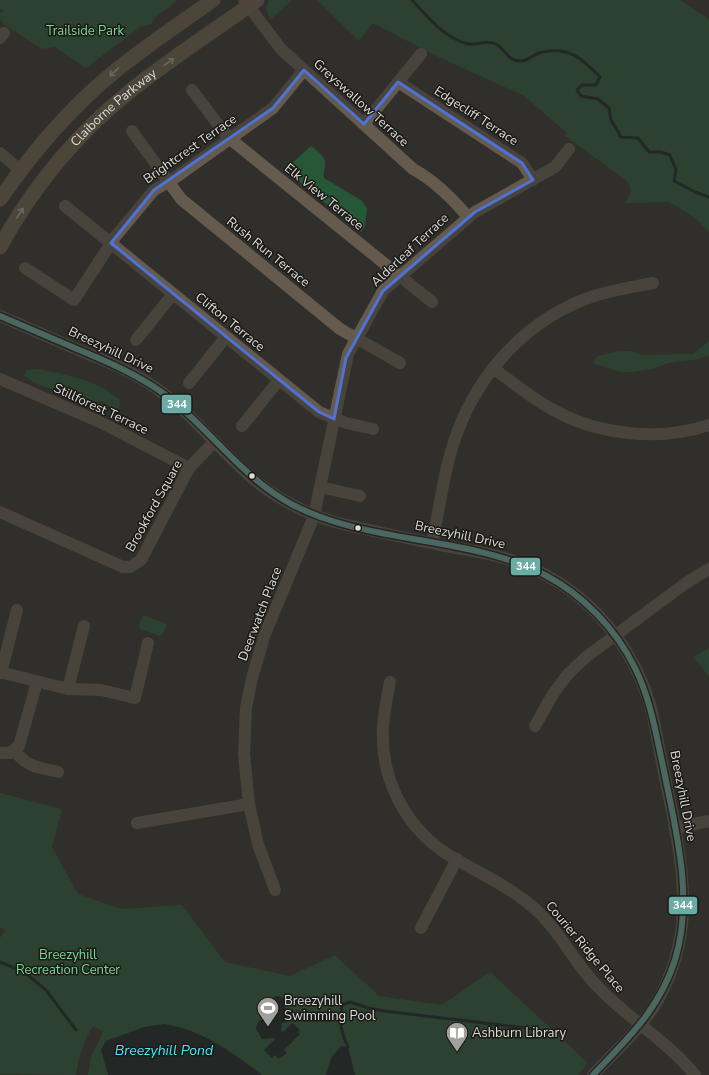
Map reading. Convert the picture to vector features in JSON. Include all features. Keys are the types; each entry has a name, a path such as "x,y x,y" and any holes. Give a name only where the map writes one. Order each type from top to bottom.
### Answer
{"main road":[{"name":"Claiborne Parkway","path":"0,199 20,170 64,118 94,89 119,68 213,0"},
{"name":"Claiborne Parkway","path":"0,246 31,198 66,153 91,126 135,88 250,2"}],"street":[{"name":"Greyswallow Terrace","path":"250,2 281,49 413,170 429,177 468,217"},
{"path":"364,124 421,54"},
{"name":"Brightcrest Terrace","path":"25,268 74,300 111,243 148,195 169,182 273,108 304,70"},
{"name":"Edgecliff Terrace","path":"398,82 522,163 533,180"},
{"name":"Elk View Terrace","path":"192,90 230,138 399,277 432,302"},
{"name":"Rush Run Terrace","path":"132,131 181,199 340,329 400,363"},
{"name":"Alderleaf Terrace","path":"314,516 346,358 383,291 468,217 555,167 569,149"},
{"path":"0,153 20,170"},
{"name":"Clifton Terrace","path":"65,206 319,412 334,418 373,429"},
{"path":"432,543 457,434 472,399 493,368 527,334 567,308 610,292 654,283"},
{"path":"136,340 173,294"},
{"name":"Breezyhill Drive","path":"0,316 111,363 155,387 176,403 216,441 236,464 268,490 286,502 314,516 359,528 501,557 541,572 582,599 600,616 616,635 635,665 649,701 683,871 684,918 674,964 664,987 641,1025 593,1075"},
{"path":"189,383 226,337"},
{"path":"493,368 530,396 551,409 589,425 633,433 657,434 682,431 709,425"},
{"name":"Stillforest Terrace","path":"0,379 100,422 189,468"},
{"path":"242,426 279,380"},
{"name":"Brookford Square","path":"0,512 123,567 130,567 141,560 189,468 216,441"},
{"path":"320,488 360,496"},
{"name":"Deerwatch Place","path":"275,890 258,844 248,804 244,740 246,708 252,678 265,634 314,516"},
{"path":"535,726 553,694 568,674 586,657 686,583 709,569"},
{"path":"17,610 0,673 68,689 101,690 135,698 148,643"},
{"path":"68,689 84,626"},
{"path":"0,753 10,753 15,750 22,740 37,682"},
{"name":"Courier Ridge Place","path":"390,682 383,728 383,750 392,785 404,810 420,832 437,847 505,886 534,908 558,933 597,986 614,1003 672,1050 695,1075"},
{"path":"15,750 23,761 28,764 58,772"},
{"path":"137,823 248,804"},
{"path":"675,828 709,821"},
{"path":"421,928 457,859"}],"highlighted area":[{"path":"304,70 364,124 398,82 522,163 533,180 475,212 383,291 346,358 334,419 319,412 111,243 154,190 273,108"}],"green space":[{"name":"Trailside Park","path":"0,0 176,0 154,19 152,24 140,27 86,68 55,47 42,49 5,25 0,19 0,13 4,12 0,9"},
{"path":"269,0 292,0 270,20 266,8"},
{"path":"317,0 680,0 709,19 709,232 694,217 669,202 625,203 630,192 630,187 627,181 565,136 567,133 524,96 432,54 373,23 359,41"},
{"path":"311,146 324,159 324,178 362,201 367,208 365,226 361,232 291,175 288,167"},
{"path":"709,341 709,355 699,359 668,363 656,368 633,372 620,372 593,363 597,356 620,351 631,351 642,355 693,354"},
{"path":"38,369 71,376 92,383 111,393 120,400 119,408 112,409 103,401 87,402 39,385 24,376 27,370"},
{"path":"143,615 167,624 163,634 160,636 140,629 139,626"},
{"path":"709,648 709,676 693,657"},
{"name":"Breezyhill Recreation Center","path":"0,793 62,809 52,847 78,894 121,909 182,905 225,962 290,976 335,955 379,996 442,1005 490,972 588,1063 578,1075 88,1075 91,1057 103,1032 93,1026 82,1049 76,1075 0,1074 0,938 5,930 0,927"}],"water":[{"name":"Breezyhill Swimming Pool","path":"278,996 285,999 284,1006 286,1009 293,1010 296,1019 282,1023 281,1030 283,1032 292,1023 300,1030 298,1032 300,1034 284,1050 287,1053 279,1059 275,1055 272,1058 264,1050 276,1038 262,1039 256,1029 258,1022 271,1014 273,1011 268,1005 274,997"},
{"name":"Breezyhill Pond","path":"164,1024 191,1031 216,1043 262,1075 108,1075 101,1050 106,1041 144,1027"},
{"path":"341,1046 348,1047 355,1075 326,1075 331,1058"}],"waterway":[{"path":"412,0 445,32 460,41 469,44 485,42 496,44 509,57 520,61 539,53 549,51 566,52 580,59 600,77 596,85 582,85 577,90 581,96 598,99 609,108 611,120 621,137 638,138 649,152 661,152 670,155 676,170 674,181 695,192 709,197"},
{"path":"0,962 24,972 46,990 76,1030"},
{"path":"348,1047 342,1032 341,1017 342,1005 350,1002 384,1011 534,1029"}],"transit line":[{"name":"344","path":"0,316 112,364 156,388 183,409 242,468 275,494 293,505 323,518 354,527 452,546 516,562 545,575 572,592 597,614 608,627 627,654 641,680 652,718 678,841 683,889 683,913 675,960 660,994 651,1009 630,1036 593,1075"}],"place":[{"name":"Breezyhill Swimming Pool","path":"268,1028"},
{"name":"Ashburn Library","path":"457,1052"}]}
